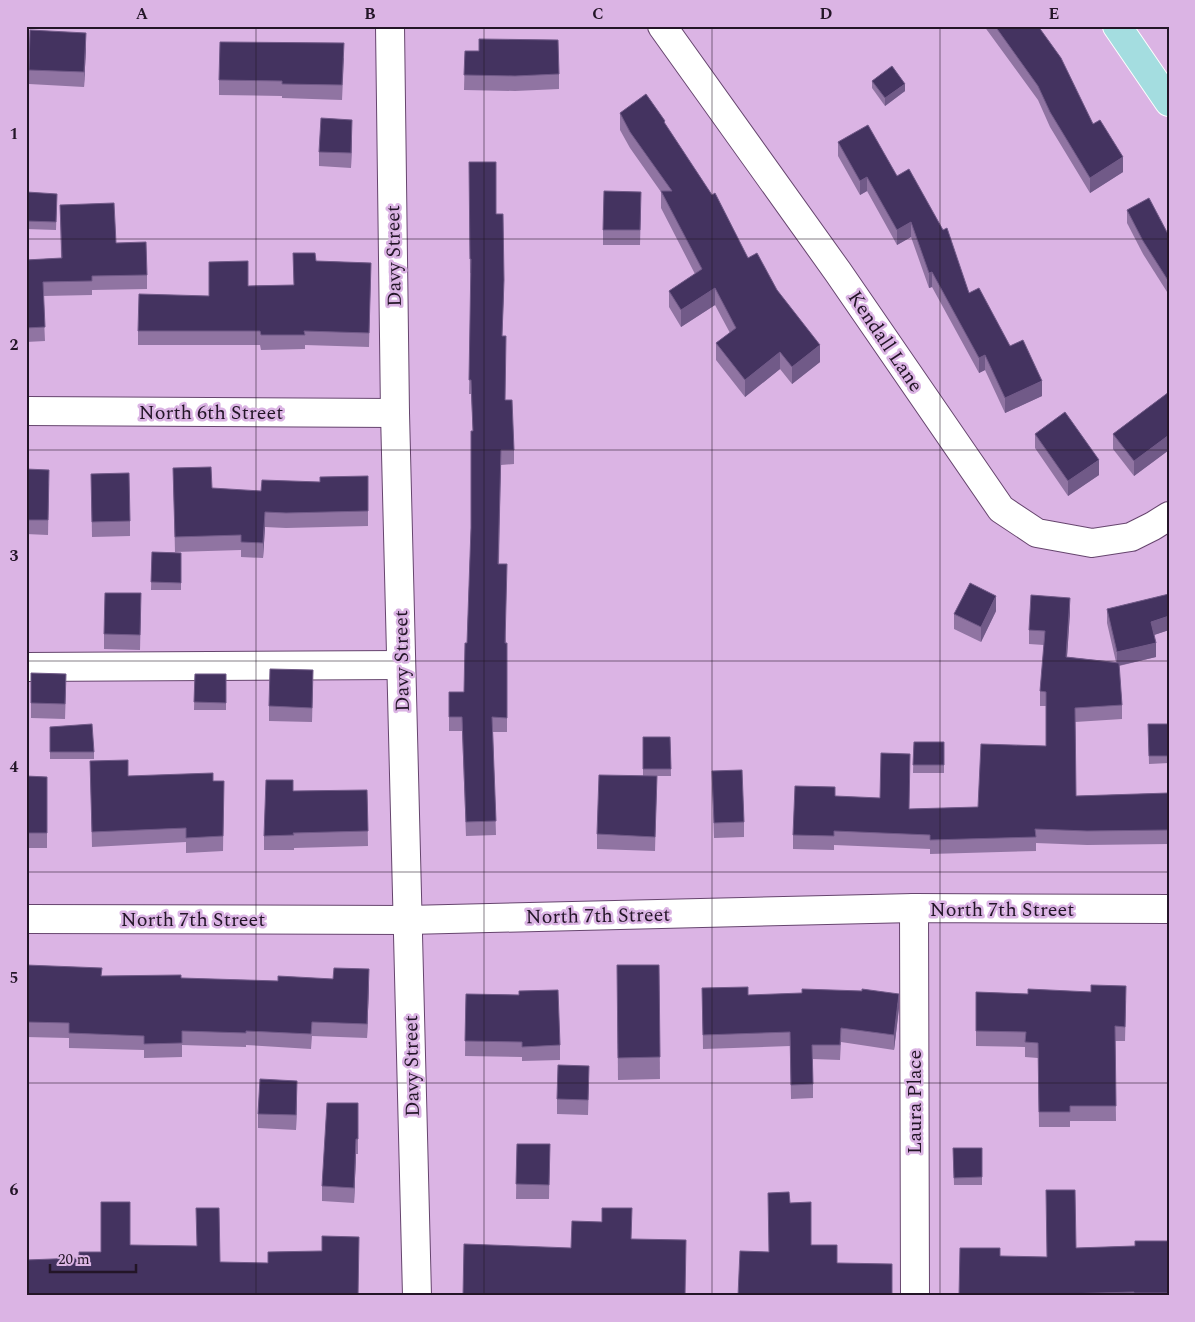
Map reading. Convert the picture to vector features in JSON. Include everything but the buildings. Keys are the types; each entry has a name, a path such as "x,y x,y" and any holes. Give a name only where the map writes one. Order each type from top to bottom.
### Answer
{"main road":[{"path":"1117,26 1169,102"}],"street":[{"name":"Davy Street","path":"390,26 395,413 417,1296"},
{"name":"Kendall Lane","path":"662,26 838,272 1001,509 1037,533 1092,543 1131,536 1169,516"},
{"name":"North 6th Street","path":"26,411 395,413"},
{"path":"26,667 402,665"},
{"name":"North 7th Street","path":"26,919 408,920 914,908 1169,910"},
{"name":"Laura Place","path":"914,908 915,1296"}]}
